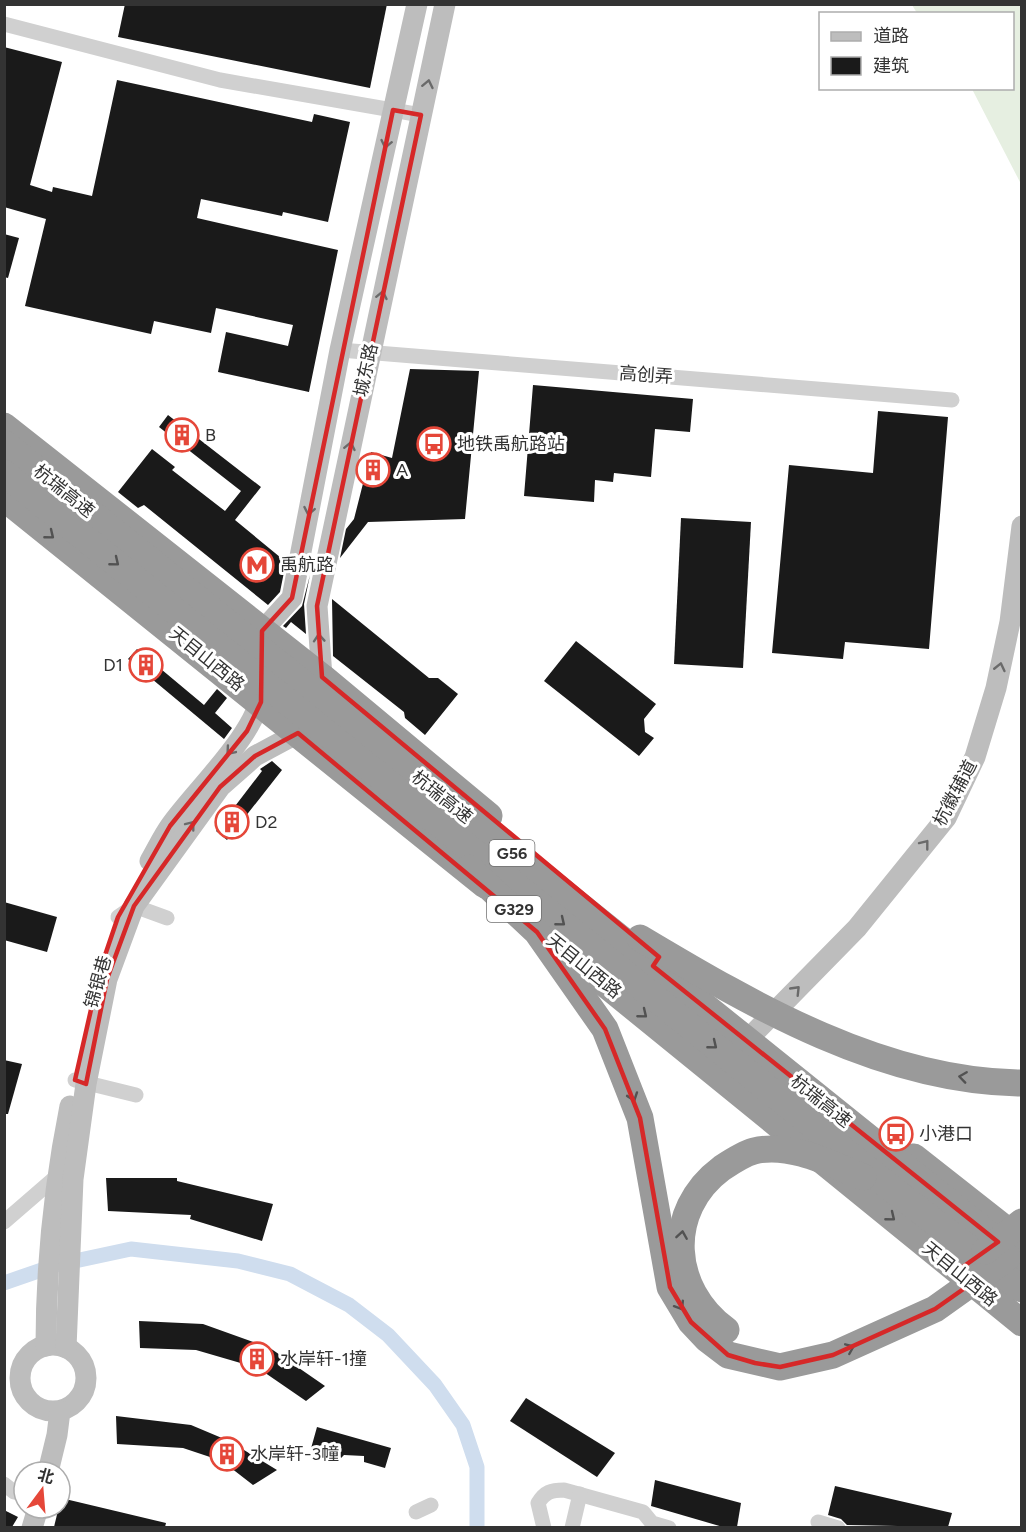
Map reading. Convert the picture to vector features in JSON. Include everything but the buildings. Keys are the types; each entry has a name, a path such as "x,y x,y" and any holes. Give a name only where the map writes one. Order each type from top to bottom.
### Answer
{"highway":[{"path":"4,426 322,677 615,922 1022,1242"},
{"name":"杭瑞高速","path":"4,443 1022,1261"},
{"name":"杭瑞高速","path":"4,472 305,728 1022,1289"},
{"name":"天目山西路","path":"4,498 261,702 305,728 1022,1323"},
{"path":"305,728 537,932 605,1029 640,1118 670,1287 690,1322 728,1355 780,1367 833,1355 935,1309 1022,1248"},
{"path":"553,886 736,994 815,1031 873,1054 941,1074 1022,1083"},
{"path":"892,1189 792,1151 754,1151 713,1174 697,1191 686,1211 679,1252 687,1281 705,1310 737,1339 758,1346 780,1348 827,1338 926,1293 1011,1233 1022,1222"}],"street":[{"name":"城东路","path":"262,631 292,598 340,350 417,4"},
{"name":"城东路","path":"305,728 322,677 317,606 445,4"},
{"path":"4,24 220,80 421,116"},
{"name":"高创弄","path":"340,350 952,400"},
{"name":"杭徽辅道","path":"755,1032 857,928 946,818 975,757 996,688 1010,622 1022,526"},
{"path":"261,702 262,631"},
{"name":"锦银巷","path":"56,1304 50,1237 65,1178 100,970 126,912 170,826 247,731 261,702"},
{"name":"锦银巷","path":"126,912 220,787 255,756 305,728"},
{"path":"126,912 167,918"},
{"path":"81,1082 136,1095"},
{"path":"4,1222 65,1178"},
{"name":"锦银巷","path":"56,1304 73,1235 65,1178"},
{"path":"56,1304 56,1347"},
{"path":"56,1347 81,1360 87,1376 86,1385 77,1402 60,1411 39,1408 24,1394 20,1384 25,1361 30,1354 56,1347"},
{"path":"50,1460 60,1411"},
{"path":"544,1527 538,1503 552,1490 580,1494 643,1512 652,1522 669,1527"},
{"path":"572,1527 580,1494"},
{"path":"416,1512 431,1504"},
{"path":"818,1522 838,1527"}],"highlighted area":[{"path":"393,110 421,115 317,606 322,677 659,957 653,966 998,1242 957,1271 972,1283 935,1309 833,1355 780,1367 728,1355 691,1322 670,1287 640,1118 605,1029 537,932 298,733 255,756 220,787 134,906 107,979 86,1084 75,1080 100,970 118,917 170,826 247,731 261,702 262,631 292,598"}],"shaded area":[{"path":"912,5 1021,5 1021,184 973,90 1014,90 1014,12 916,12"}],"waterway":[{"path":"4,1283 56,1265 131,1249 238,1261 290,1274 349,1305 388,1335 435,1385 463,1425 477,1467 477,1528"}],"place":[{"name":"B","path":"182,435"},
{"name":"地铁禹航路站","path":"434,444"},
{"name":"A","path":"373,470"},
{"name":"禹航路","path":"257,565"},
{"name":"D1","path":"146,665"},
{"name":"D2","path":"232,822"},
{"name":"小港口","path":"896,1134"},
{"name":"水岸轩-1撞","path":"257,1359"},
{"name":"水岸轩-3幢","path":"227,1454"}]}
